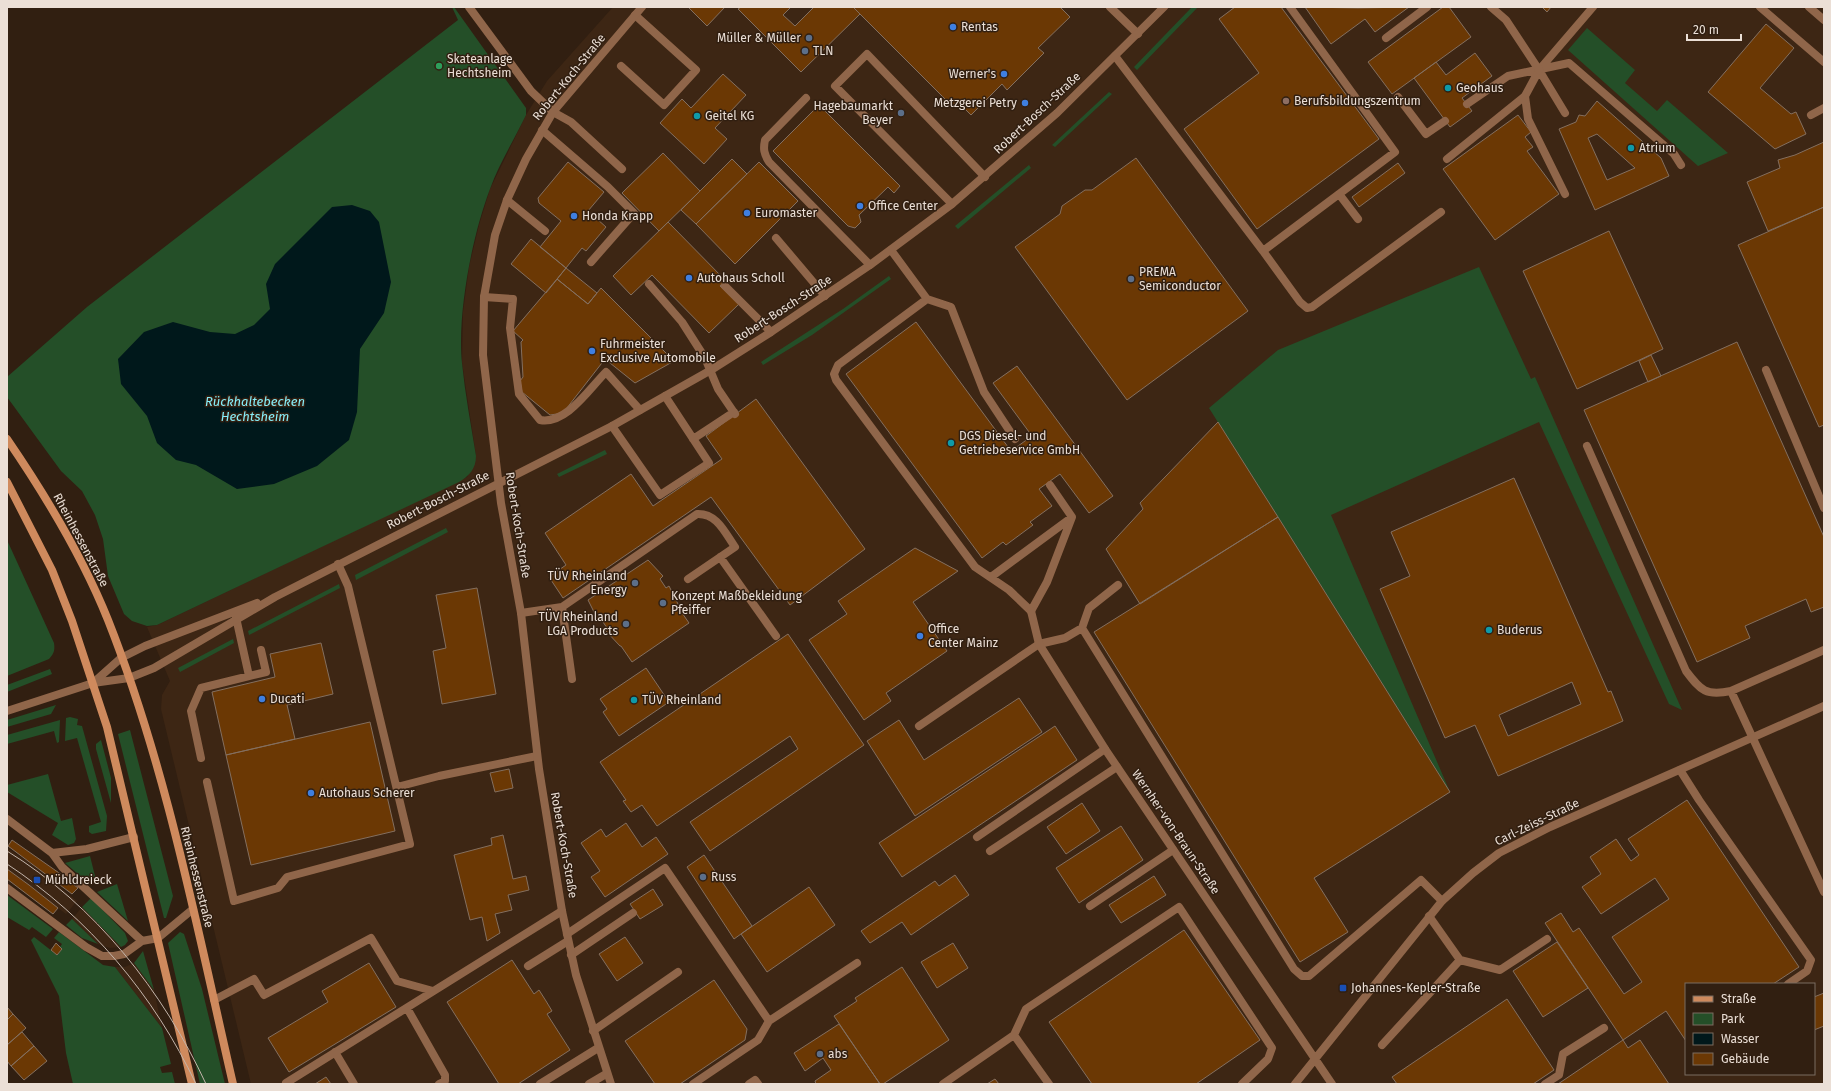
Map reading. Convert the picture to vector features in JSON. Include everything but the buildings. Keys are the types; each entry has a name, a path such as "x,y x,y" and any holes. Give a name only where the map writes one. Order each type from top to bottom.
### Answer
{"main road":[{"name":"Rheinhessenstraße","path":"7,439 60,520 104,612 129,678 149,737 193,909 233,1084"},
{"path":"7,482 52,570 76,631 93,683 106,727 134,837 192,1084"}],"street":[{"path":"469,7 531,91 553,112 571,122 622,169"},
{"name":"Robert-Koch-Straße","path":"611,1084 606,1074 571,955 562,911 537,756 521,613 501,503 484,354 484,297 495,235 507,200 526,159 553,112 642,7"},
{"path":"1110,7 1138,34"},
{"name":"Robert-Bosch-Straße","path":"129,678 154,668 236,615 612,426 711,370 771,332 891,250 985,177 1057,113 1164,7"},
{"path":"1263,251 1396,152 1290,7"},
{"path":"1386,38 1427,7"},
{"path":"1491,7 1506,20 1539,70 1564,113"},
{"path":"1447,159 1525,96 1539,70 1593,7"},
{"path":"1760,7 1824,62"},
{"path":"1809,7 1824,20"},
{"path":"621,66 664,106 696,70 635,15"},
{"path":"952,204 835,86 867,54 985,177"},
{"path":"1115,56 1300,302 1307,308 1312,307 1441,212"},
{"path":"1467,104 1508,76 1569,63 1674,154 1681,165"},
{"path":"1525,96 1528,119 1565,194"},
{"path":"1398,97 1426,134 1445,121"},
{"path":"806,98 765,140 763,148 765,155 769,162 870,265"},
{"path":"1811,115 1824,108"},
{"path":"542,130 608,187 634,213 591,262"},
{"path":"1339,194 1358,219"},
{"path":"507,200 545,231"},
{"path":"776,238 825,296"},
{"path":"891,250 927,299 950,307 984,392 1015,439"},
{"path":"649,284 682,322 711,370 718,389 735,413 693,439"},
{"path":"725,286 771,332"},
{"path":"484,297 513,299 510,328 519,394 540,420 546,421 566,415 606,372 640,410"},
{"path":"927,299 838,365 834,374 836,380 975,567 1009,590 1031,611 1047,582 1072,517"},
{"path":"1766,370 1824,508"},
{"path":"612,426 622,443 660,495 709,463 665,396"},
{"path":"1587,446 1686,671 1697,686 1713,694 1731,692 1824,650"},
{"path":"1050,485 1072,517"},
{"path":"521,613 562,607 697,514 706,514 715,518 735,548 688,579"},
{"path":"991,577 1072,517"},
{"path":"720,558 776,636"},
{"path":"207,782 234,901 278,888 287,877 410,844 348,586 338,564"},
{"path":"919,726 1039,644 1065,638 1082,628 1089,608 1118,585"},
{"path":"562,607 572,679"},
{"name":"Wernher-von-Braun-Straße","path":"1031,611 1039,644 1105,749 1315,1060"},
{"path":"236,615 249,676"},
{"name":"Robert-Bosch-Straße","path":"121,658 145,646 236,615"},
{"path":"1082,628 1294,969 1302,976 1309,976 1421,880 1442,901"},
{"path":"201,758 191,711 202,688 266,672 260,650"},
{"path":"93,683 121,658"},
{"path":"7,711 93,683 129,678"},
{"path":"1731,692 1824,892"},
{"name":"Carl-Zeiss-Straße","path":"1295,1084 1442,901 1473,873 1499,853 1523,840 1824,706"},
{"path":"977,837 1105,749"},
{"path":"397,787 438,776 537,756"},
{"path":"990,851 1117,767"},
{"path":"1680,770 1699,800 1811,960 1807,971 1789,983"},
{"path":"7,819 52,853 67,872 142,941"},
{"path":"52,853 87,849 134,837"},
{"path":"1090,906 1173,850"},
{"path":"528,966 665,868 769,1021"},
{"path":"7,888 86,947 102,956 124,954 142,941 158,938 193,909"},
{"path":"943,1084 1014,1035 1026,1009 1179,907 1272,1048 1268,1059 1242,1084"},
{"path":"286,1083 562,911"},
{"path":"571,955 633,913"},
{"path":"1429,916 1460,960 1500,970 1547,938"},
{"path":"214,1000 254,979 264,995 371,938 397,981 433,991"},
{"path":"1382,1044 1460,960"},
{"path":"693,1084 758,1040 769,1021 857,963"},
{"path":"593,1031 678,972"},
{"path":"407,1008 445,1075 445,1081 439,1084"},
{"path":"1545,1084 1559,1075 1563,1054 1604,1028"},
{"path":"1014,1035 1049,1084"},
{"path":"540,1084 598,1048"},
{"path":"335,1052 354,1084"},
{"path":"1315,1060 1332,1084"},
{"path":"589,1084 606,1074"},
{"path":"749,1084 755,1080 758,1084"}],"shaded area":[{"path":"613,7 1824,7 1824,1084 251,1084 161,709 162,695 170,681 147,627 157,625 467,477 476,456 462,362 463,312 469,267 479,225 490,189 526,115 547,81"},
{"path":"7,848 27,861 77,901 66,914 7,869"},
{"path":"82,907 121,947 110,948 98,944 72,919"},
{"path":"134,963 154,990 162,1028 115,967 125,967"}],"green space":[{"path":"452,7 454,7 526,108 526,115 498,170 483,208 467,275 461,343 466,398 476,456 475,465 469,475 459,482 157,625 147,626 132,621 124,614 108,576 103,539 95,515 82,491 61,471 7,397 7,377 87,307 458,20"},
{"path":"1192,7 1198,7 1137,70 1134,67"},
{"path":"1587,28 1635,70 1625,83 1657,111 1667,100 1728,153 1698,166 1568,50"},
{"path":"1109,92 1112,94 1055,147 1052,145"},
{"path":"1029,165 1031,168 958,229 955,226"},
{"path":"1479,267 1531,379 1535,377 1682,710 1669,704 1539,422 1331,515 1450,792 1209,408 1278,350"},
{"path":"889,276 891,279 812,335 763,365 761,362 843,309"},
{"path":"605,450 607,454 559,477 557,474"},
{"path":"446,528 448,532 356,580 355,575"},
{"path":"7,540 54,643 54,648 53,654 49,659 7,676"},
{"path":"339,584 340,588 249,635 248,631"},
{"path":"233,639 234,643 180,672 178,668"},
{"path":"50,669 52,674 7,692 7,685"},
{"path":"56,705 51,714 7,727 7,720"},
{"path":"70,717 78,719 77,725 82,726 107,816 106,831 92,834 89,832 89,826 101,822 77,738 65,741 66,718"},
{"path":"60,720 59,742 57,743 54,731 7,744 7,735"},
{"path":"130,730 173,896 166,918 164,918 118,734"},
{"path":"101,740 111,778 111,803 96,749 96,744"},
{"path":"48,774 61,821 72,818 76,839 74,843 68,845 52,835 58,823 7,792 7,785"},
{"path":"90,856 96,880 91,885 65,863"},
{"path":"117,884 128,921 97,892"},
{"path":"7,895 53,929 46,937 32,927 29,930 7,917"},
{"path":"91,898 125,933 128,941 125,945 121,947 82,907"},
{"path":"72,919 98,944 82,938 66,925"},
{"path":"59,932 103,965 115,967 162,1028 171,1064 160,1067 162,1073 172,1072 175,1084 73,1084 66,1053 59,996 31,940 34,937 57,955 62,949 60,947 62,944 54,938"},
{"path":"180,932 184,934 202,989 225,1084 200,1084 168,943"},
{"path":"143,951 154,990 134,963"}],"water":[{"name":"Rückhaltebecken Hechtsheim","path":"352,205 370,211 379,222 391,282 384,313 360,349 357,412 349,440 317,466 274,484 237,489 196,465 176,460 157,443 147,416 121,384 118,359 144,332 173,322 210,332 235,334 254,325 270,309 266,284 275,264 332,207"}],"tram line":[{"path":"7,851 39,873 69,897 97,924 123,953 169,1016 189,1050 206,1084"},
{"path":"7,864 37,885 65,909 92,934 116,961 160,1020 179,1051 196,1084"}],"place":[{"name":"Rentas","path":"953,27"},
{"name":"Müller & Müller","path":"809,38"},
{"name":"TLN","path":"805,51"},
{"name":"Skateanlage Hechtsheim","path":"439,66"},
{"name":"Werner's","path":"1004,74"},
{"name":"Geohaus","path":"1448,88"},
{"name":"Berufsbildungszentrum","path":"1286,101"},
{"name":"Metzgerei Petry","path":"1025,103"},
{"name":"Hagebaumarkt Beyer","path":"901,113"},
{"name":"Geitel KG","path":"697,116"},
{"name":"Atrium","path":"1631,148"},
{"name":"Office Center","path":"860,206"},
{"name":"Euromaster","path":"747,213"},
{"name":"Honda Krapp","path":"574,216"},
{"name":"Autohaus Scholl","path":"689,278"},
{"name":"PREMA Semiconductor","path":"1131,279"},
{"name":"Fuhrmeister Exclusive Automobile","path":"592,351"},
{"name":"DGS Diesel- und Getriebeservice GmbH","path":"951,443"},
{"name":"TÜV Rheinland Energy","path":"635,583"},
{"name":"Konzept Maßbekleidung Pfeiffer","path":"663,603"},
{"name":"TÜV Rheinland LGA Products","path":"626,624"},
{"name":"Buderus","path":"1489,630"},
{"name":"Office Center Mainz","path":"920,636"},
{"name":"Ducati","path":"262,699"},
{"name":"TÜV Rheinland","path":"634,700"},
{"name":"Autohaus Scherer","path":"311,793"},
{"name":"Russ","path":"703,877"},
{"name":"Mühldreieck","path":"37,880"},
{"name":"Johannes-Kepler-Straße","path":"1343,988"},
{"name":"abs","path":"820,1054"}]}
